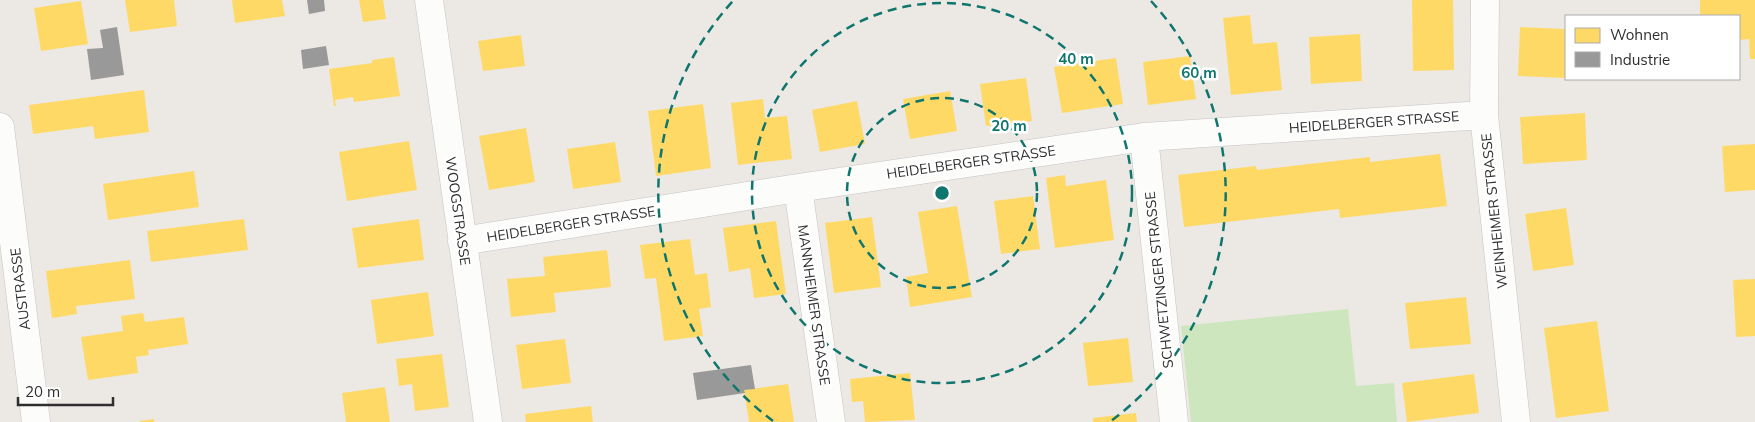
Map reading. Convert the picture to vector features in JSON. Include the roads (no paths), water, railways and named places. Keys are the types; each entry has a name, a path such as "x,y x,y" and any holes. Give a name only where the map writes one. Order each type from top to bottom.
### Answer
{"street":[{"name":"WOOGSTRASSE","path":"429,0 488,422"},
{"name":"WEINHEIMER STRASSE","path":"1485,0 1484,115 1516,422"},
{"name":"HEIDELBERGER STRASSE","path":"462,241 798,188 1144,137 1484,115"},
{"name":"AUSTRASSE","path":"0,127 36,422"},
{"name":"SCHWETZINGER STRASSE","path":"1144,137 1174,422"},
{"name":"MANNHEIMER STRASSE","path":"798,188 830,422"}]}
